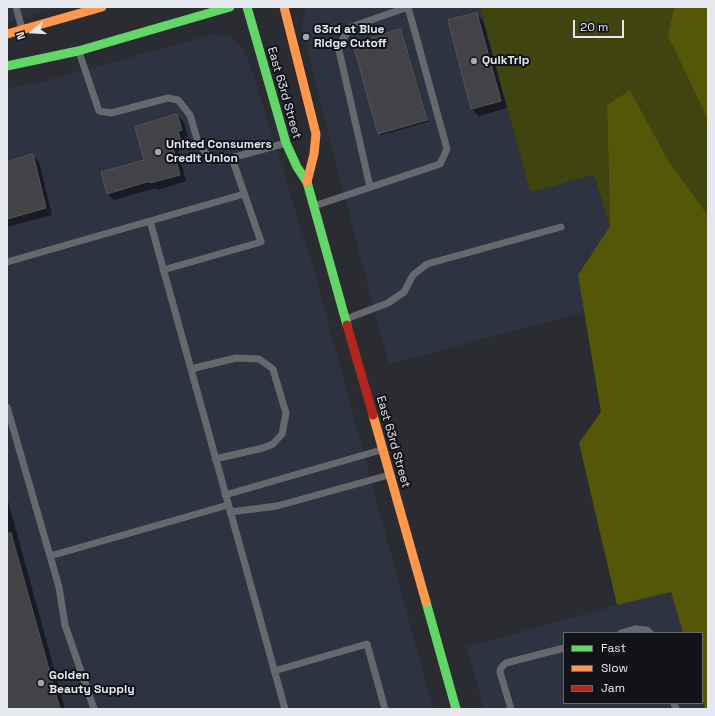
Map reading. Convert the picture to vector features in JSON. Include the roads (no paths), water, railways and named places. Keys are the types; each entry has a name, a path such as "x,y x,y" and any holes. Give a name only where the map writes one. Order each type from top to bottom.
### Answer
{"main road":[{"path":"7,34 102,7"},
{"path":"7,66 78,51 230,7"},
{"name":"East 63rd Street","path":"247,7 286,143 296,167 307,182 456,709"},
{"name":"East 63rd Street","path":"284,7 316,134 314,154 307,182"}],"lane":[{"path":"16,7 22,30"},
{"path":"314,206 440,164 447,149 408,7 351,27 338,46 370,187"},
{"path":"78,51 99,110 111,113 168,98 178,100 190,116 198,142 209,158 220,161 286,143"},
{"path":"163,270 261,242 232,158"},
{"path":"7,262 244,194"},
{"path":"150,221 285,709"},
{"path":"346,319 388,304 404,292 413,275 427,264 561,227"},
{"path":"191,369 236,358 259,359 273,369 278,383 286,414 282,434 273,444 263,448 216,459"},
{"path":"7,407 59,586 64,625 94,709"},
{"path":"225,495 383,449"},
{"path":"50,556 229,508 277,506 390,475"},
{"path":"624,632 635,629 647,630 649,632"},
{"path":"274,671 367,644 385,709"},
{"path":"511,709 500,672 502,666 506,663 563,648"}],"place":[{"name":"63rd at Blue Ridge Cutoff","path":"306,37"},
{"name":"QuikTrip","path":"474,61"},
{"name":"United Consumers Credit Union","path":"158,152"},
{"name":"Golden Beauty Supply","path":"41,683"}]}
